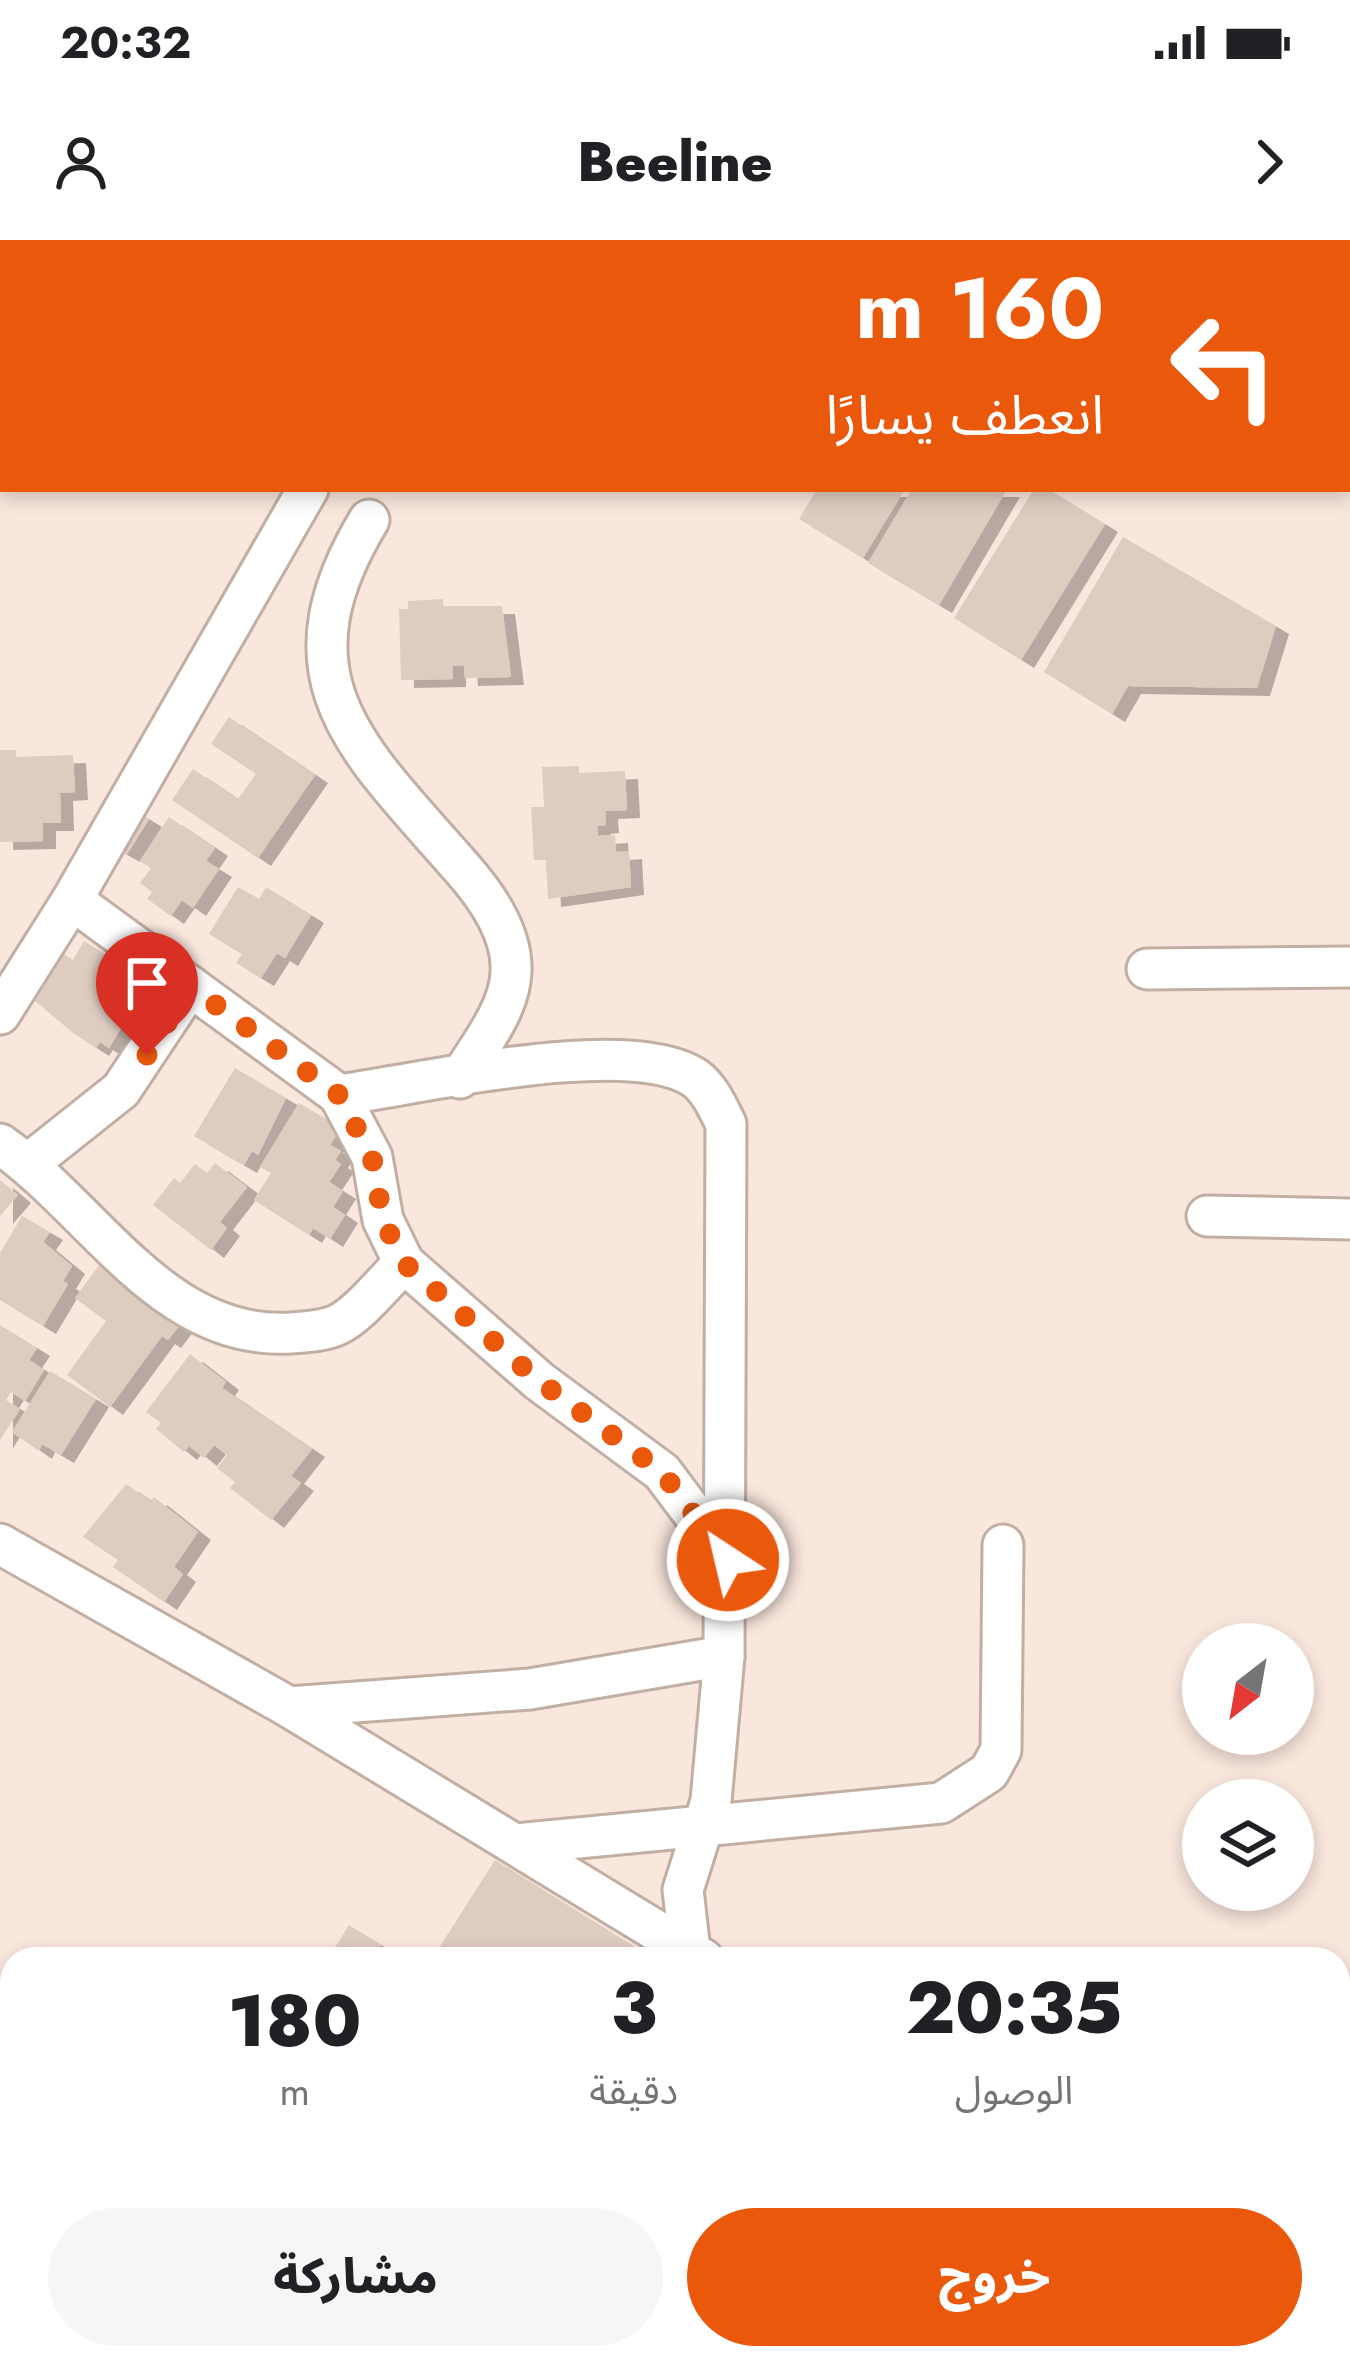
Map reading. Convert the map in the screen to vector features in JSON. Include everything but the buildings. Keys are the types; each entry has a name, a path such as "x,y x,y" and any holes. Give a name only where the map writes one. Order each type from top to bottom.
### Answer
{"street":[{"path":"0,1013 72,900 306,492"},
{"path":"369,520 348,555 326,614 325,673 340,714 405,803 478,886 508,940 512,975 499,1014 460,1078"},
{"path":"72,900 339,1095 372,1157 383,1220 404,1263 539,1381 662,1472 728,1560"},
{"path":"1147,969 1350,967"},
{"path":"190,986 121,1090 14,1154 165,1293 213,1324 264,1334 338,1325 404,1263"},
{"path":"339,1095 600,1058 656,1061 696,1079 726,1124 728,1560 711,1801 682,1890 695,1947"},
{"path":"1207,1216 1350,1219"},
{"path":"0,1544 290,1707 684,1947"},
{"path":"516,1844 699,1830 941,1803 989,1772 1001,1750 1004,1545"},
{"path":"290,1707 530,1689 724,1656"}],"route":[{"path":"147,1055 190,986 339,1095 362,1130 372,1157 383,1220 404,1263 429,1290 539,1381 662,1472 728,1560"}]}
